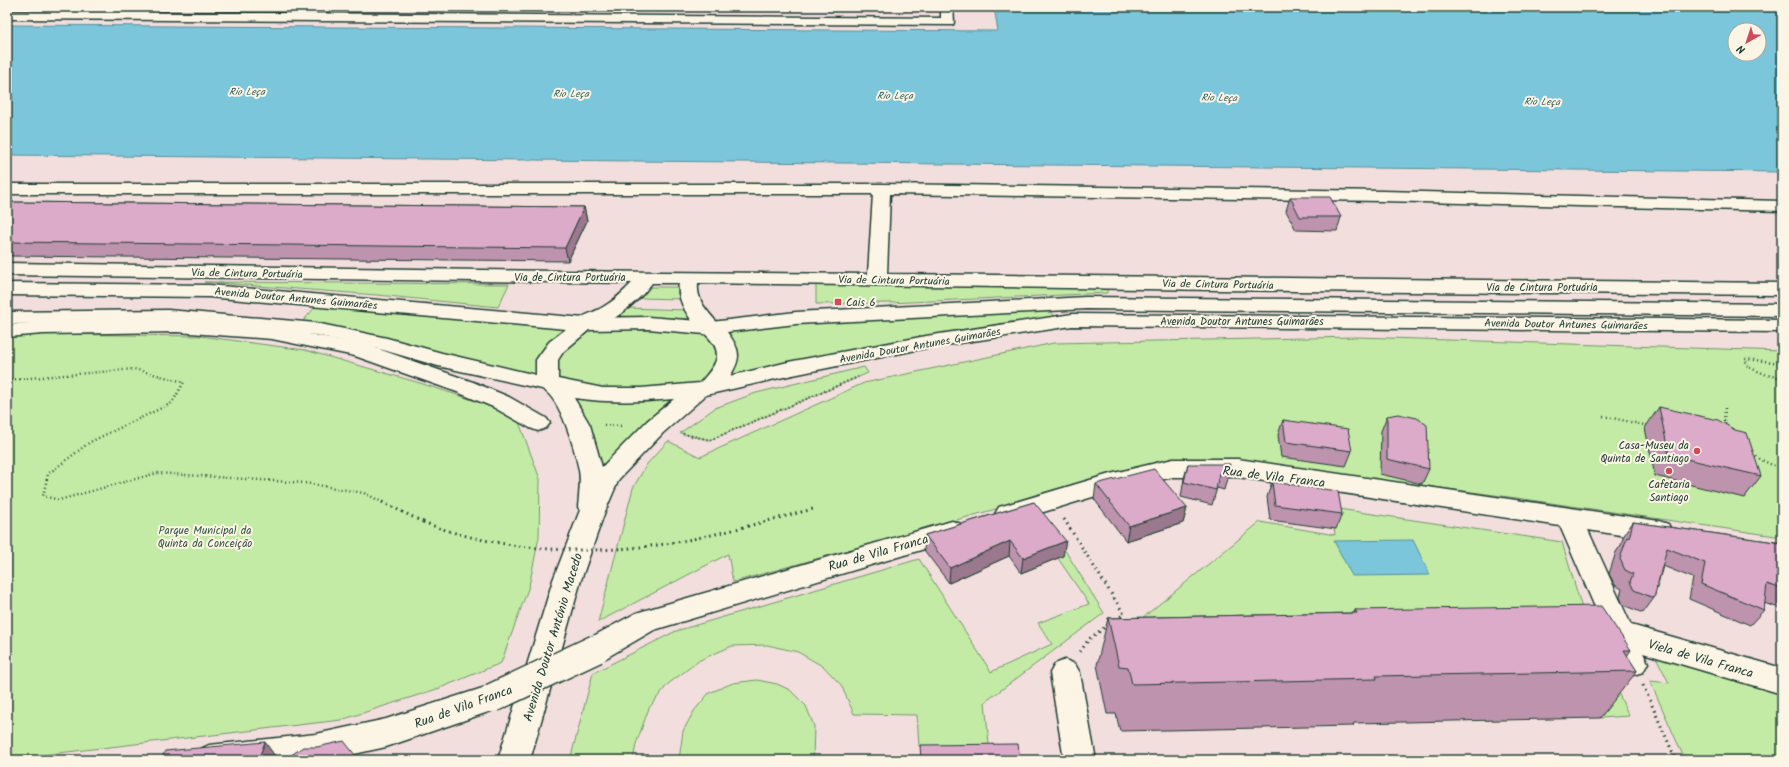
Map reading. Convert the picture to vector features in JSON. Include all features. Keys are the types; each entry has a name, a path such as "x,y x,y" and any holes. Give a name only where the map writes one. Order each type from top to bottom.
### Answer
{"main road":[{"path":"7,15 948,22 947,7"},
{"path":"7,189 882,189 1383,196 1782,206"},
{"path":"877,274 882,189"},
{"name":"Via de Cintura Portuária","path":"7,262 580,268 1782,289"},
{"name":"Via de Cintura Portuária","path":"7,269 342,275 646,277 877,274 1782,280"},
{"path":"553,385 547,360 556,348 584,324 604,316 626,300 640,287 646,277"},
{"path":"689,277 687,287 688,300 710,328 719,334 726,344 729,354 727,364 721,375 704,388"},
{"name":"Avenida Doutor Antunes Guimarães","path":"7,289 209,291 584,324 648,323 710,328 796,318 1086,303 1782,310"},
{"name":"Avenida Doutor Antunes Guimarães","path":"7,318 168,316 298,327 335,332 531,381 603,395 641,395 704,388 788,369 926,342 1072,320 1782,326"},
{"path":"7,331 43,328 177,326 272,333 360,350 501,402 538,423"},
{"name":"Avenida Doutor António Macedo","path":"553,385 578,425 591,471 591,514"},
{"name":"Avenida Doutor António Macedo","path":"514,760 567,580 591,514 609,475 654,427 704,388"},
{"name":"Rua de Vila Franca","path":"209,760 316,748 386,733 492,698 596,649 646,621 1110,483 1173,468 1238,468 1570,519 1680,534"},
{"path":"1570,519 1633,663"},
{"name":"Viela de Vila Franca","path":"1620,634 1782,682"},
{"path":"1065,673 1080,760"}],"path":[{"path":"1782,363 1745,359 1748,367 1767,375 1782,378"},
{"path":"7,380 134,369 184,382 172,404 90,442 48,474 43,496 59,500 157,473 305,483 364,493 423,522 462,536 510,545 558,549 616,548 671,543 813,509"},
{"path":"654,427 710,440 861,376"},
{"path":"1725,408 1724,422 1727,428"},
{"path":"1603,416 1650,426"},
{"path":"1748,452 1782,470"},
{"path":"1052,501 1124,614 1089,639 1065,673"},
{"path":"1633,663 1676,760"}],"green space":[{"path":"204,282 509,284 498,307 377,295"},
{"path":"816,284 1107,288 1107,293 889,303 816,304"},
{"path":"646,287 680,287 678,293 679,299 640,298"},
{"path":"321,300 711,328 1046,305 1059,322 708,387 655,427 591,514 558,388 298,327"},
{"path":"628,308 687,310 693,319 617,316"},
{"name":"Parque Municipal da Quinta da Conceição","path":"39,334 200,336 305,350 420,383 516,414 540,479 539,537 529,586 501,663 440,688 341,720 7,759 7,337"},
{"path":"1358,337 1782,351 1782,537 1517,498 1307,470 1158,464 733,582 728,554 598,622 633,488 647,464 668,441 700,457 864,383 1054,343"},
{"path":"864,367 868,373 710,440 680,433 715,408 756,393"},
{"path":"1332,508 1562,542 1587,625 1629,716 1600,718 1588,698 1135,624 1260,522 1335,535"},
{"path":"1046,520 1104,613 985,702 989,745 919,746 917,715 854,714 841,685 824,667 798,652 767,645 732,646 700,660 668,684 649,708 636,744 633,760 570,760 593,673 676,631 919,559 991,672 1052,644 1038,623 1089,604 1034,523"},
{"path":"1652,649 1782,689 1782,760 1685,760 1650,681 1669,683"},
{"path":"757,680 777,684 790,690 806,706 814,726 813,760 679,760 683,731 694,711 709,693 733,683"}],"water":[{"name":"Rio Leça","path":"994,7 1782,7 1782,172 7,155 7,25 998,31"},
{"path":"1413,540 1430,575 1352,576 1334,541"}],"building":[{"path":"1290,197 1330,197 1341,217 1300,217"},
{"path":"7,202 584,207 565,248 7,242"},
{"path":"1659,407 1718,420 1735,430 1747,433 1761,476 1669,455"},
{"path":"1398,414 1417,418 1427,425 1429,469 1387,459 1387,416"},
{"path":"1283,420 1348,429 1352,451 1286,442"},
{"path":"1188,464 1230,464 1228,475 1219,473 1216,490 1184,482"},
{"path":"1154,469 1187,508 1129,526 1096,484"},
{"path":"1272,482 1338,491 1342,514 1275,505"},
{"path":"1034,502 1066,541 1023,558 1010,541 950,568 925,535"},
{"path":"1633,522 1782,543 1782,589 1767,584 1764,610 1701,584 1705,563 1667,548 1654,598 1634,590 1630,582 1633,574 1625,570 1620,559 1627,537 1629,538"},
{"path":"1601,606 1631,650 1624,650 1637,671 1376,676 1377,679 1132,684 1128,667 1119,666 1108,618 1357,613 1355,610"},
{"path":"344,741 359,760 284,760 303,747 317,747"},
{"path":"265,742 258,760 161,760 165,751"},
{"path":"1018,744 1020,760 921,760 920,745"}],"place":[{"name":"Cais 6","path":"838,302"},
{"name":"Casa-Museu da Quinta de Santiago","path":"1697,451"},
{"name":"Cafetaria Santiago","path":"1669,471"}]}
